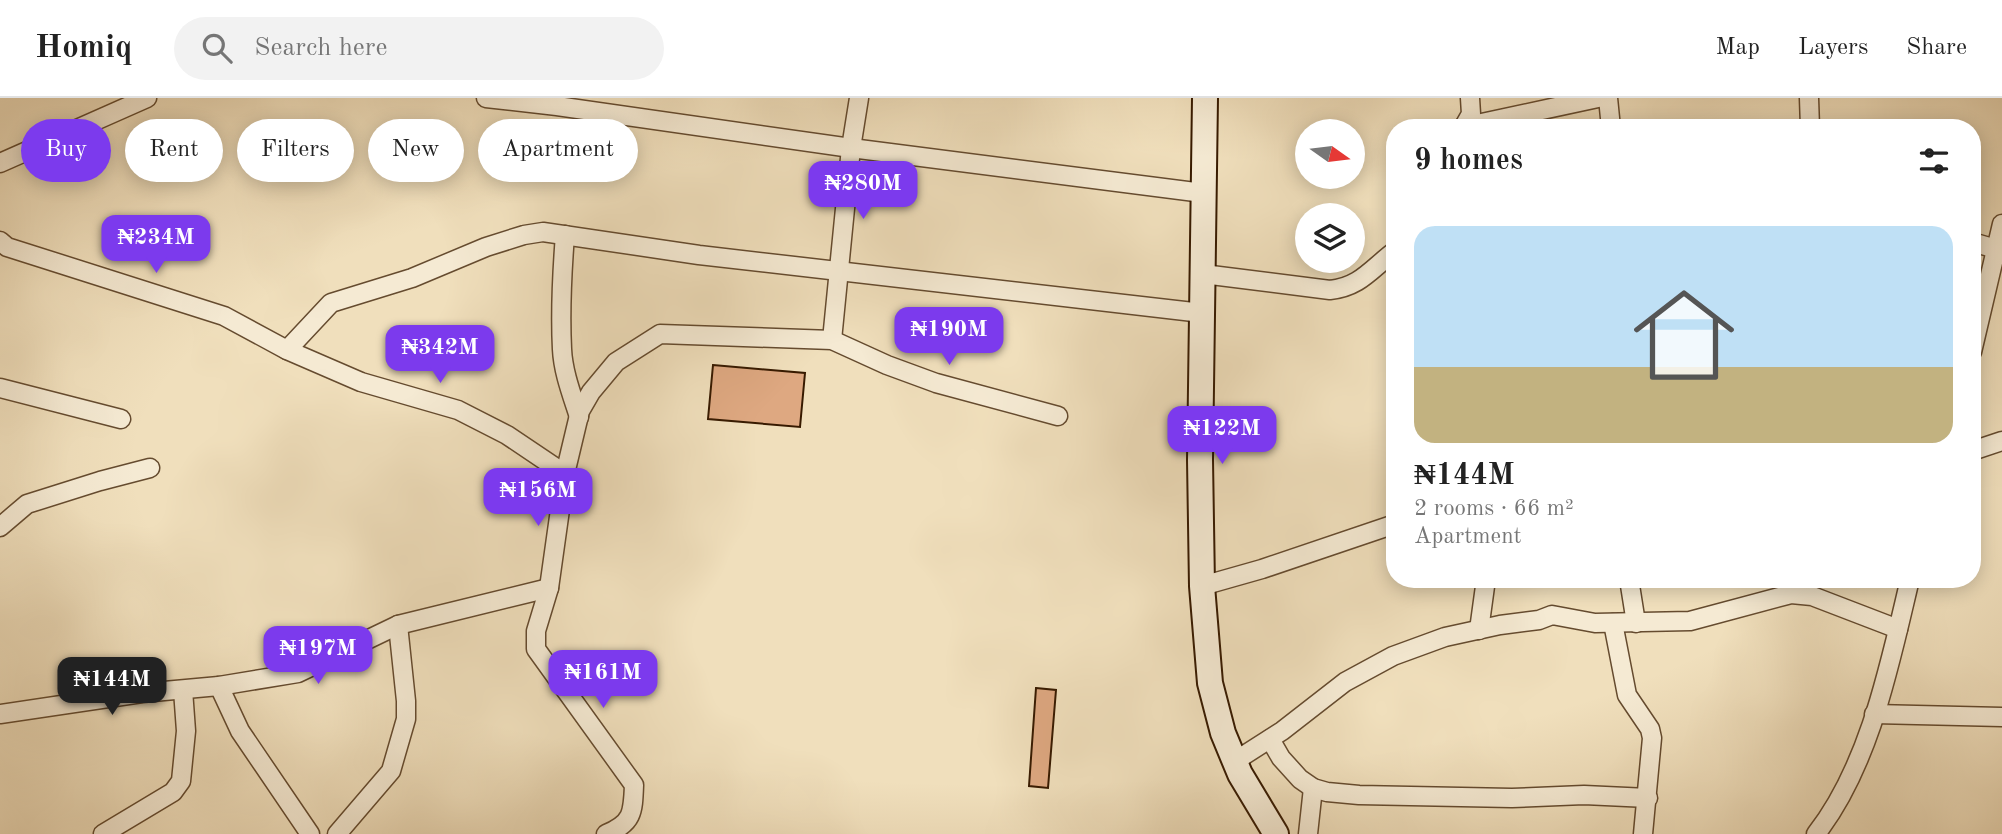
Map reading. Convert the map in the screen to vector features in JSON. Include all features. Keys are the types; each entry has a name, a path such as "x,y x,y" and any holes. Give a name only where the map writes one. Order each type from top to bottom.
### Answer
{"main road":[{"path":"1205,98 1200,460 1202,586 1210,683 1223,733 1240,774 1276,834"}],"street":[{"path":"0,161 147,98"},
{"path":"485,98 557,102 851,148 1203,193"},
{"path":"832,340 851,148 859,98"},
{"path":"1468,119 1471,114 1470,98"},
{"path":"1504,119 1598,98"},
{"path":"1608,98 1610,119"},
{"path":"1809,98 1810,119"},
{"path":"1981,276 1996,249 2002,226"},
{"path":"287,350 331,303 412,278 486,247 543,232 699,255 1202,313"},
{"path":"565,235 561,276 562,350 567,379 579,417"},
{"path":"0,241 8,247 224,316 287,350 361,382 458,410 508,435 565,474"},
{"path":"1981,245 1996,249"},
{"path":"1203,274 1330,290 1346,289 1363,279 1386,259"},
{"path":"606,834 629,820 633,808 634,785 536,649 536,631 549,587 565,474 579,417 591,392 616,362 660,334 832,340 936,383 1058,416"},
{"path":"0,388 121,419"},
{"path":"1981,448 2002,440"},
{"path":"0,527 27,504 150,468"},
{"path":"1202,586 1386,527"},
{"path":"0,714 142,693 219,686 308,670 397,625 549,587"},
{"path":"1479,630 1485,588"},
{"path":"1630,588 1636,623"},
{"path":"1235,761 1270,739 1345,682 1393,656 1444,637 1539,620 1552,615 1595,623 1690,621 1812,588 1898,629"},
{"path":"1816,834 1827,820 1854,767 1874,714 1908,588"},
{"path":"1613,623 1627,695 1650,729 1651,759 1643,834"},
{"path":"337,834 391,771 406,719 407,701 397,625"},
{"path":"219,686 240,731 310,834"},
{"path":"103,834 173,792 181,780 186,731 183,690"},
{"path":"1874,714 2002,717"},
{"path":"1270,739 1281,758 1313,789 1360,795 1512,798 1584,795 1647,798"},
{"path":"1308,834 1313,789"}],"building":[{"path":"713,365 805,373 800,427 708,419"},
{"path":"1036,688 1056,690 1048,788 1029,786"}]}
